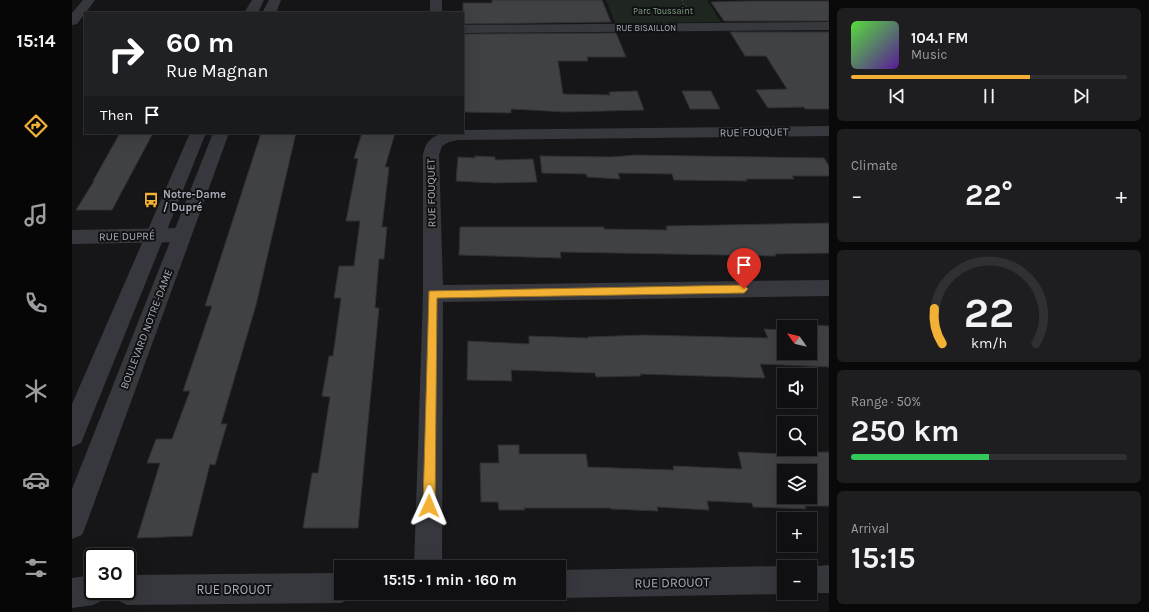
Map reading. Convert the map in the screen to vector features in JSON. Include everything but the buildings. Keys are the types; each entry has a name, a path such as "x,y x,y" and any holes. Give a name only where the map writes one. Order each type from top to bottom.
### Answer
{"street":[{"path":"72,20 90,0"},
{"path":"252,12 258,0"},
{"path":"269,12 275,0"},
{"path":"436,0 436,12"},
{"name":"RUE BISAILLON","path":"464,29 829,26"},
{"name":"RUE FOUQUET","path":"428,560 433,294 431,155 433,145 442,138 458,135 829,131"},
{"path":"72,434 198,134"},
{"name":"BOULEVARD NOTRE-DAME","path":"72,525 221,134"},
{"name":"RUE DUPRÉ","path":"72,237 182,235"},
{"path":"433,294 829,288"},
{"path":"817,580 829,579"},
{"name":"RUE DROUOT","path":"566,584 777,580"},
{"name":"RUE DROUOT","path":"136,590 334,588"},
{"path":"72,593 84,591"}],"green space":[{"name":"Parc Toussaint","path":"606,0 707,0 721,22 615,23"}],"place":[{"name":"Notre-Dame / Dupré","path":"151,200"}],"route":[{"path":"429,506 433,294 744,289"}]}
